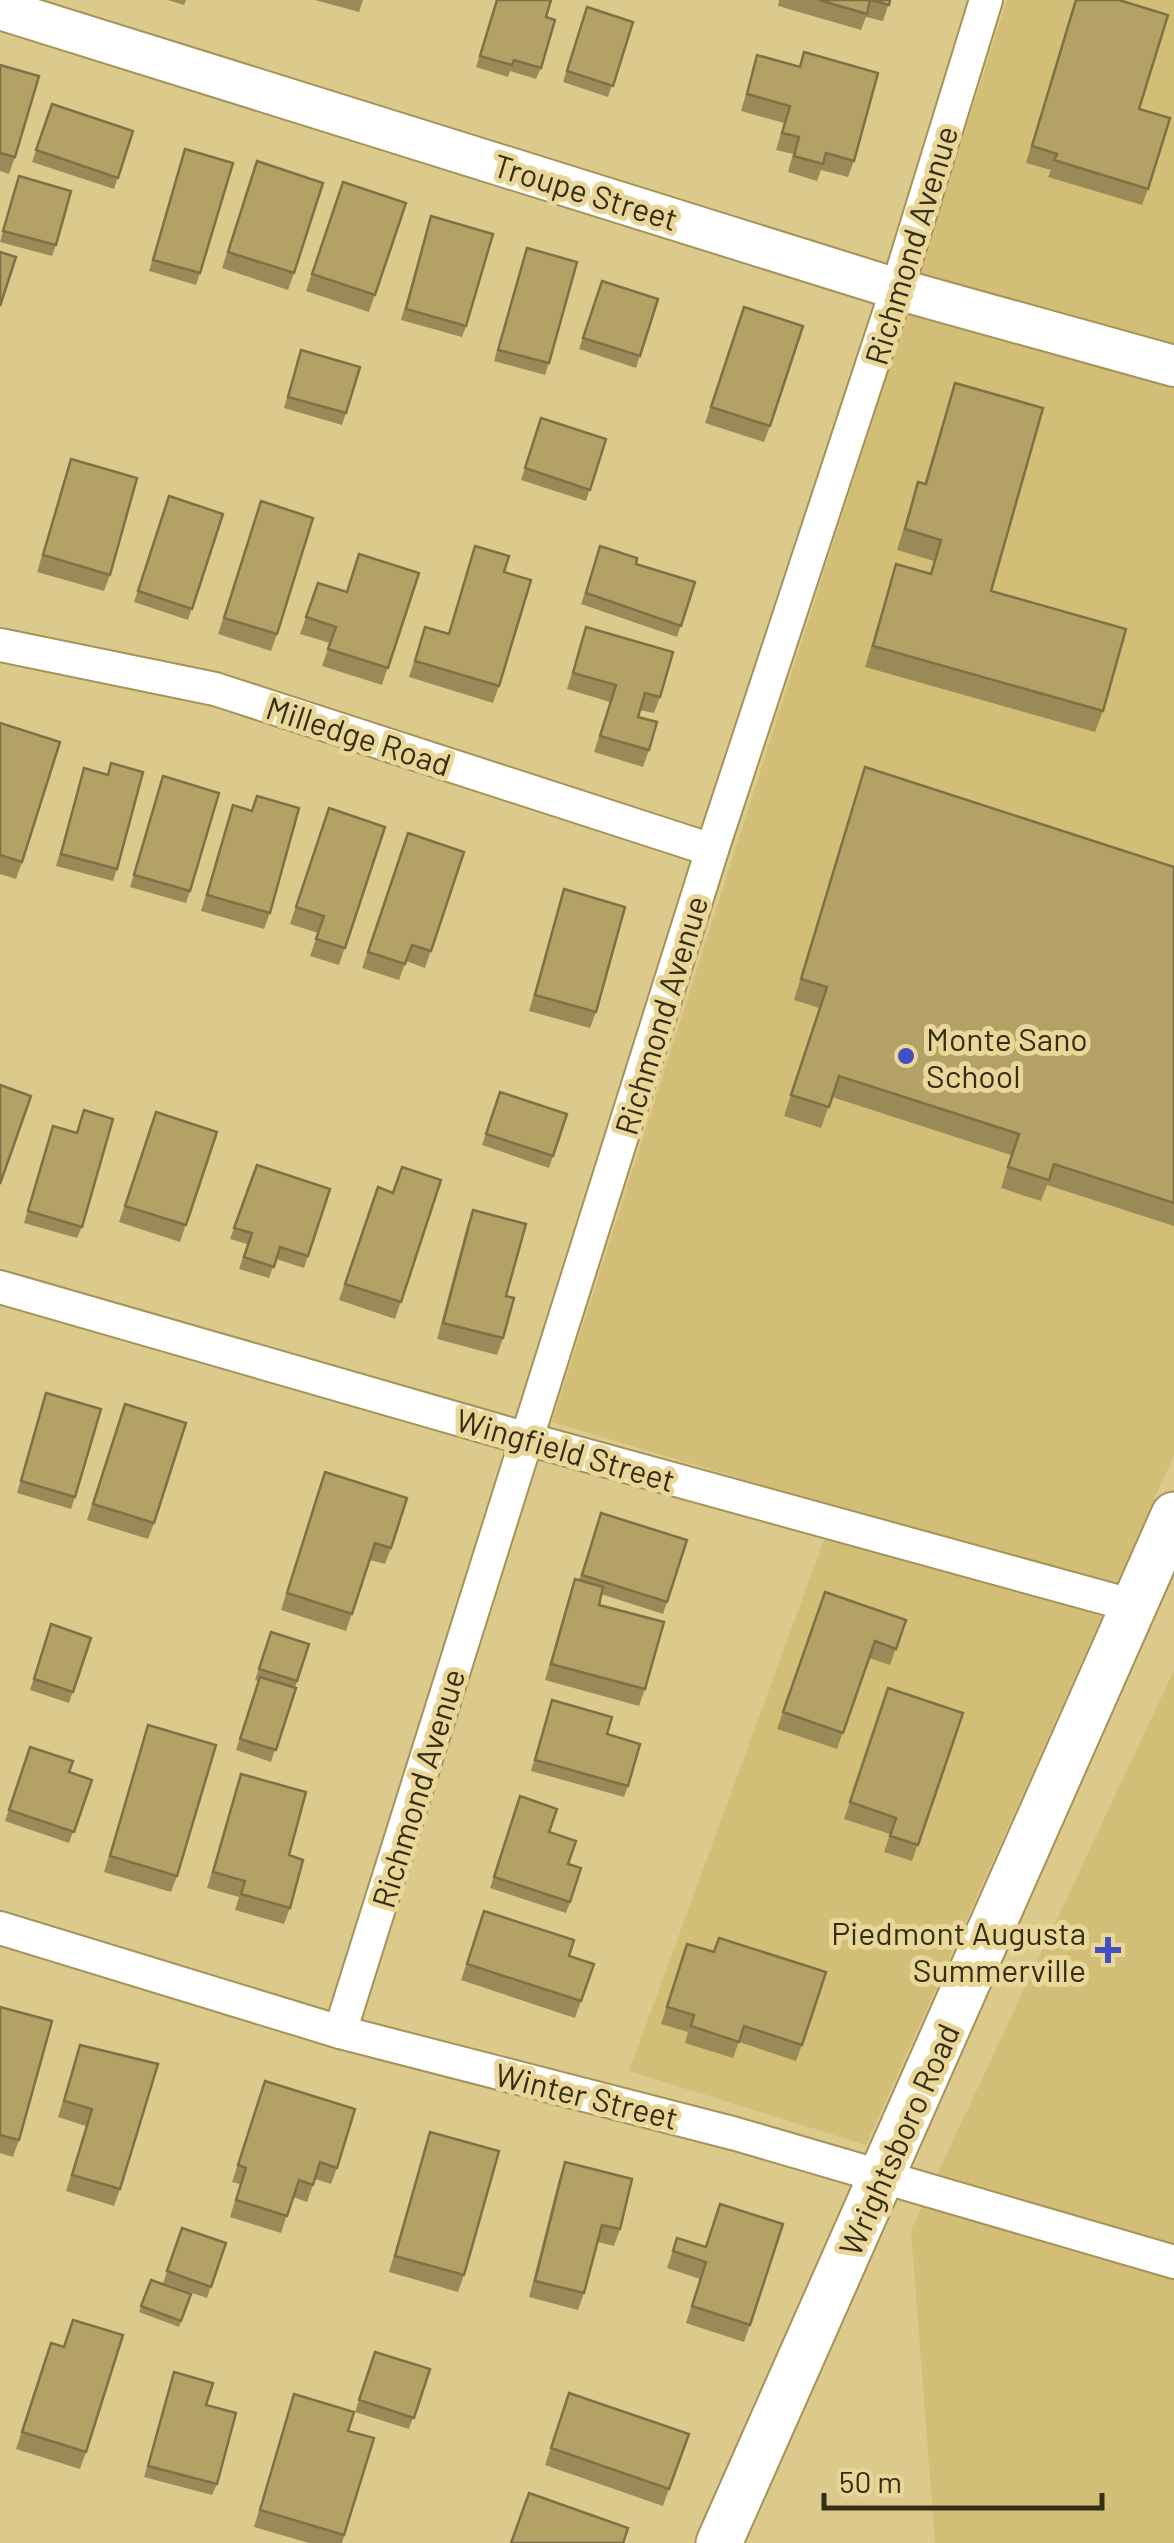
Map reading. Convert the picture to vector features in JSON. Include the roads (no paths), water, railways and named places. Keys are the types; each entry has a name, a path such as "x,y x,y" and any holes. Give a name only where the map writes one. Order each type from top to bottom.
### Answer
{"main road":[{"name":"Wrightsboro Road","path":"719,2543 1174,1516"}],"street":[{"name":"Richmond Avenue","path":"340,2032 712,850 897,289 986,0"},
{"name":"Troupe Street","path":"0,9 897,289 1174,366"},
{"name":"Milledge Road","path":"0,644 215,688 712,850"},
{"name":"Wingfield Street","path":"0,1286 527,1439 1134,1606"},
{"name":"Winter Street","path":"0,1928 340,2032 736,2134 1174,2262"}],"place":[{"name":"Monte Sano School","path":"906,1056"},
{"name":"Piedmont Augusta Summerville","path":"1108,1950"}]}
